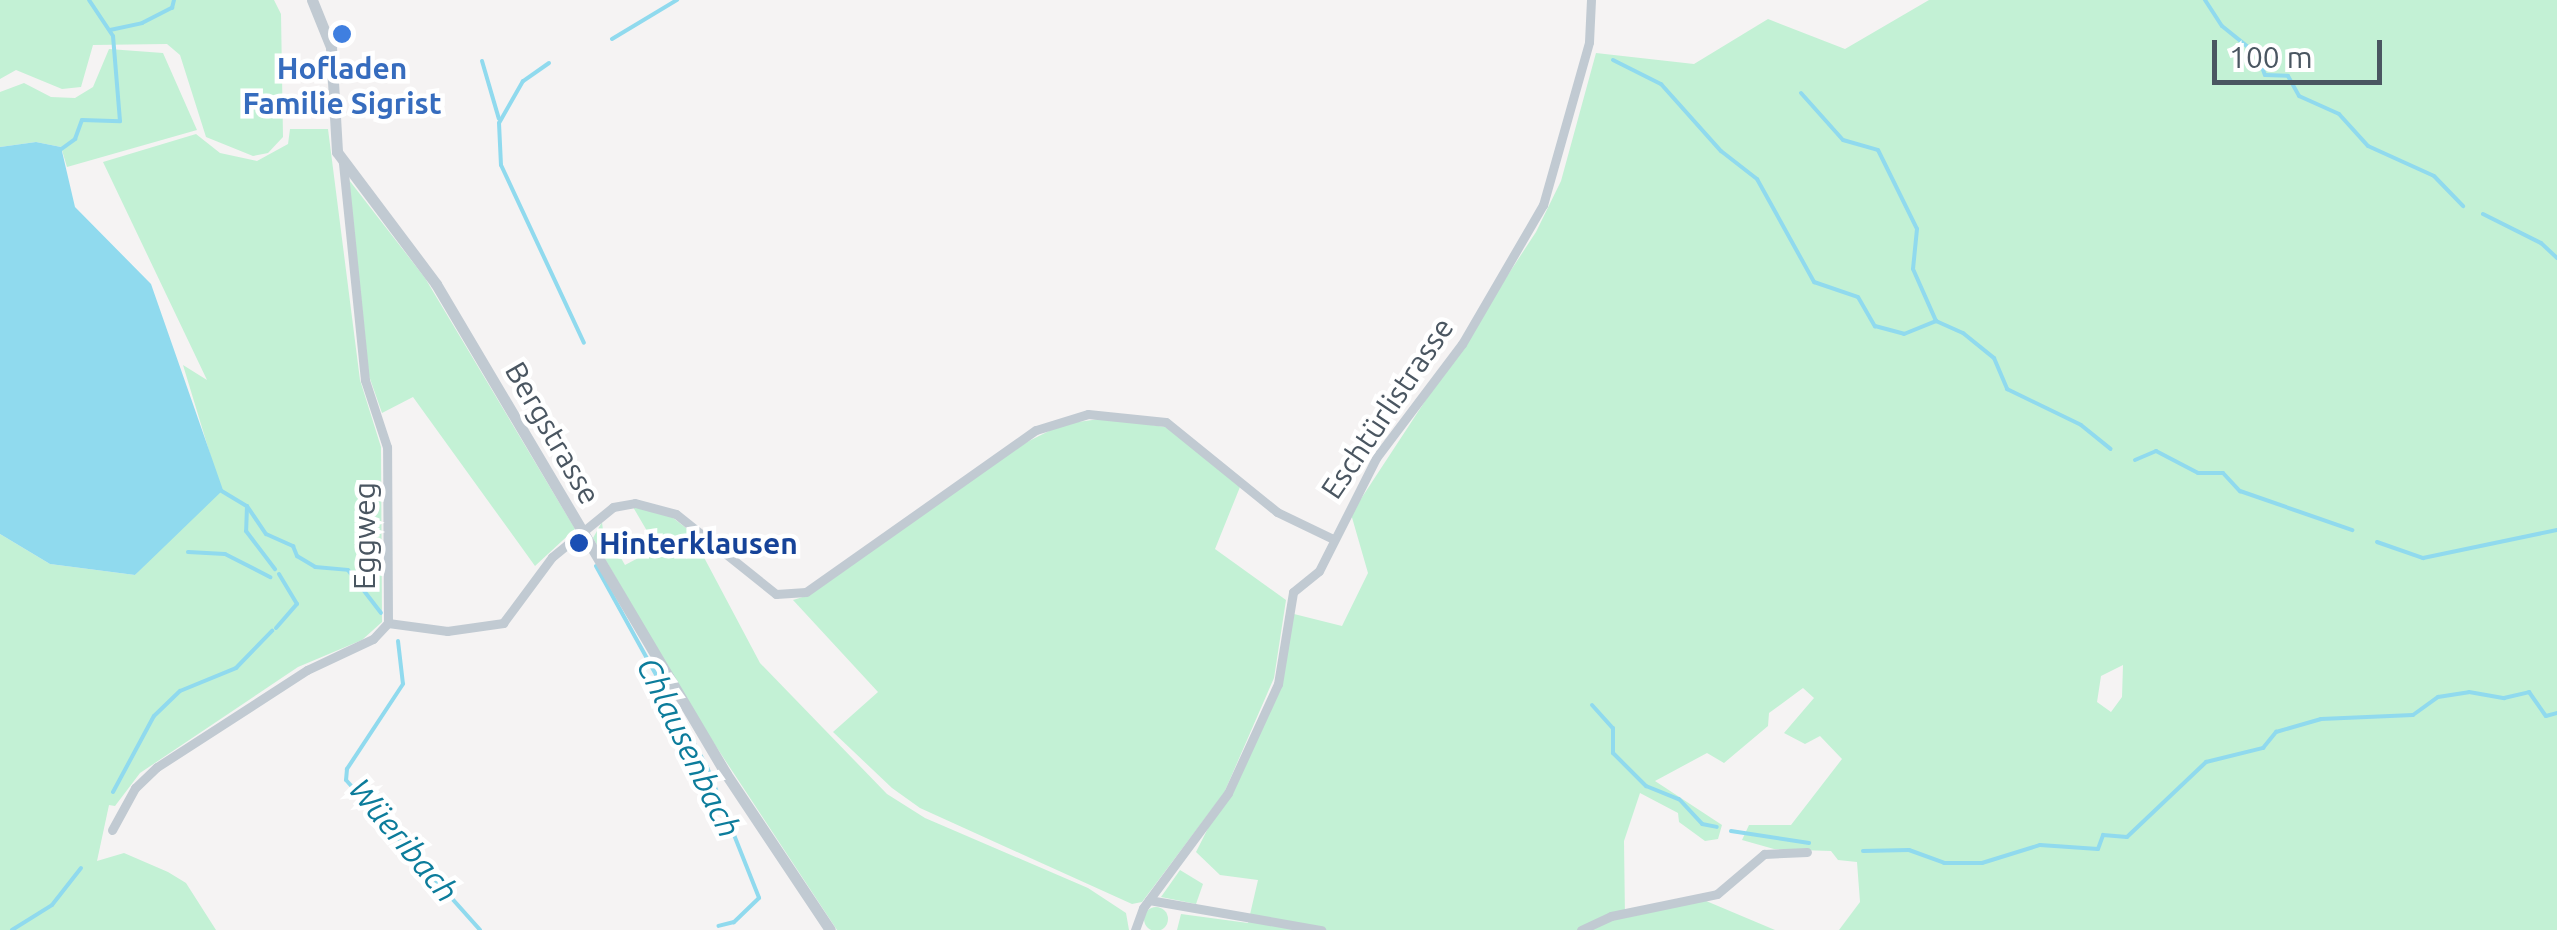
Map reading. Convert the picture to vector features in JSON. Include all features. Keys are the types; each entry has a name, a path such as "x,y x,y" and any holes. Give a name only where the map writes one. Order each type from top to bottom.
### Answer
{"street":[{"name":"Bergstrasse","path":"312,0 330,48 334,135 343,162 436,284 726,774 830,930"},
{"name":"Eschtürlistrasse","path":"1136,930 1149,900 1228,793 1278,684 1293,592 1319,571 1331,538 1376,458 1462,344 1544,205 1590,42 1591,0"},
{"name":"Eggweg","path":"112,830 135,788 158,767 306,670 373,639 388,623 387,447 365,380 343,162"},
{"path":"388,623 447,631 502,622 534,574 612,507 663,508 764,587 800,594 1036,430 1088,414 1166,422 1277,512 1331,538"},
{"path":"1581,930 1611,916 1718,894 1764,854 1807,852"},
{"path":"1149,900 1321,930"}],"green space":[{"path":"0,0 274,0 281,14 283,137 268,153 253,156 206,137 180,55 167,44 93,45 81,87 62,89 16,70 0,79"},
{"path":"1929,0 2557,0 2557,930 1839,930 1860,902 1857,862 1838,860 1831,851 1774,849 1742,840 1749,825 1791,825 1842,759 1820,736 1805,744 1784,733 1814,698 1803,688 1769,713 1768,726 1724,763 1707,753 1655,781 1722,825 1718,839 1705,841 1679,822 1678,813 1640,793 1624,841 1625,918 1699,898 1775,930 1177,930 1181,914 1248,923 1258,880 1220,875 1196,852 1273,700 1290,613 1342,626 1368,573 1351,514 1536,232 1561,181 1596,53 1694,64 1768,19 1845,49","holes":["2123,665 2122,697 2111,712 2097,702 2101,676"]},
{"path":"109,49 163,53 197,130 67,167 61,147 36,142 0,147 0,92 24,83 51,97 75,98 93,87"},
{"path":"290,129 328,129 360,380 381,447 382,622 362,640 298,667 140,773 115,806 109,805 97,861 124,853 168,872 186,883 216,930 0,930 0,534 50,564 135,575 220,487 183,365 207,380 103,162 196,134 220,153 257,161 288,144"},
{"path":"349,180 425,278 575,529 535,566 413,397 382,413 369,376"},
{"path":"1107,418 1171,428 1240,487 1215,549 1286,600 1274,678 1224,793 1142,902 1132,904 920,808 892,788 833,732 878,692 793,600 809,595 930,502 1019,446 1063,424"},
{"path":"633,507 668,514 690,531 760,663 887,794 925,818 1088,888 1126,913 1129,930 837,930 694,713 593,538 602,522 604,539 610,539 625,565 657,548"},
{"path":"1180,870 1203,884 1196,904 1161,897"},
{"path":"1156,907 1168,919 1156,931 1144,919"}],"water":[{"path":"36,142 61,147 75,207 151,284 223,490 135,575 50,564 0,534 0,147"}],"waterway":[{"path":"60,150 75,139 82,120 120,121 113,36 89,0"},
{"path":"110,30 142,23 172,8 174,0"},
{"path":"612,39 677,0"},
{"path":"2205,0 2222,26 2258,55 2265,75 2288,76 2299,96 2339,114 2368,146 2434,176 2463,206"},
{"path":"1613,60 1661,84 1721,151 1757,179 1814,282 1858,297 1875,326 1904,334 1936,321 1963,333 1994,358 2007,389 2081,425 2111,449"},
{"path":"482,61 499,119"},
{"path":"549,63 523,81 499,123 501,165 584,343"},
{"path":"1801,93 1843,140 1878,150 1917,229 1913,269 1936,321"},
{"path":"2483,214 2541,243 2557,258"},
{"path":"2135,460 2156,451 2198,473 2223,473 2240,491 2352,530"},
{"name":"Wüeribach","path":"220,490 247,506 246,531 275,569"},
{"name":"Wüeribach","path":"247,506 266,534 293,546 297,556 315,567 348,570 381,613"},
{"path":"2377,542 2423,558 2557,530"},
{"name":"Wüeribach","path":"188,552 225,554 270,577"},
{"name":"Chlausenbach","path":"596,566 707,767 759,898 734,922 718,926"},
{"name":"Wüeribach","path":"276,628 297,604 279,574"},
{"path":"113,792 154,716 180,691 236,668 272,631"},
{"name":"Wüeribach","path":"398,641 403,684 347,769 346,780 480,930"},
{"path":"1863,851 1909,850 1944,863 1982,863 2040,845 2098,849 2103,835 2127,837 2206,762 2263,748 2276,732 2321,719 2413,715 2438,697 2469,692 2504,698 2529,692 2546,716 2557,713"},
{"path":"1592,705 1613,728 1613,753 1646,786 1679,799 1702,824 1717,827"},
{"path":"1731,831 1809,843"},
{"path":"12,930 52,905 81,868"}],"place":[{"name":"Hofladen Familie Sigrist","path":"342,34"},
{"name":"Hinterklausen","path":"579,543"}]}
